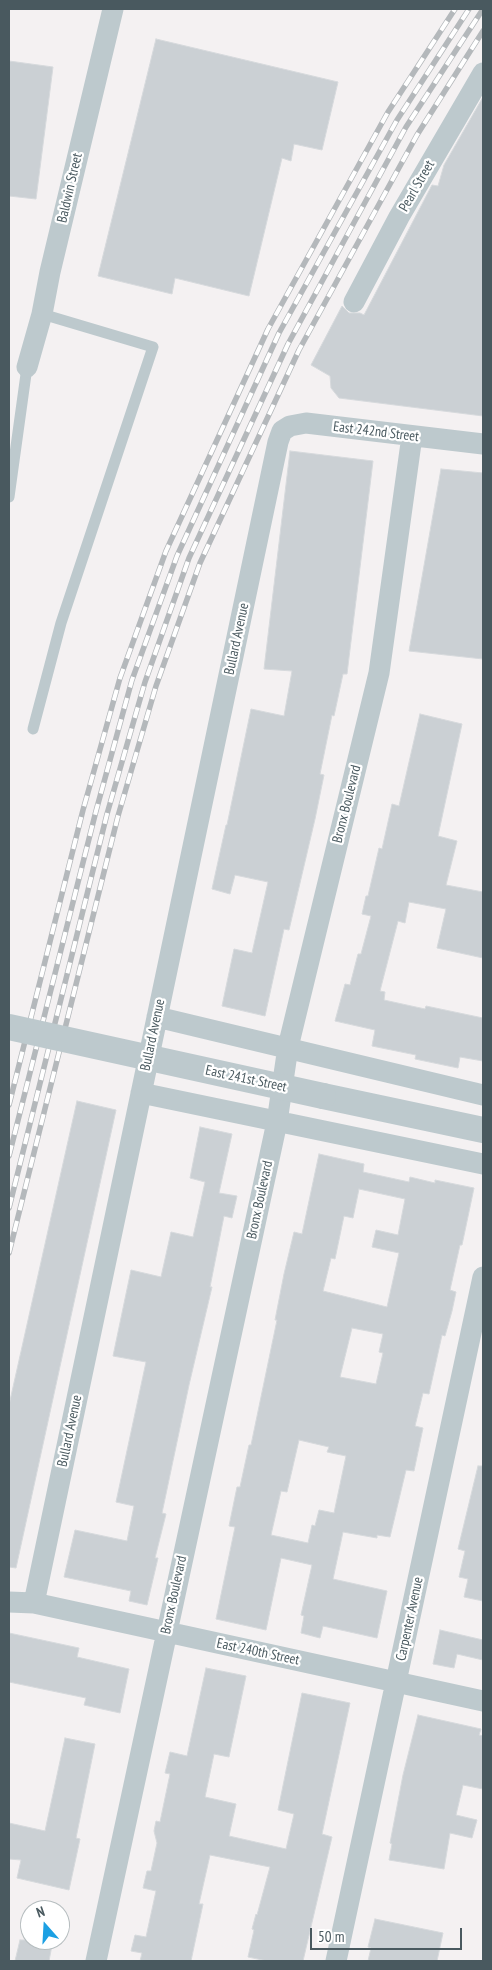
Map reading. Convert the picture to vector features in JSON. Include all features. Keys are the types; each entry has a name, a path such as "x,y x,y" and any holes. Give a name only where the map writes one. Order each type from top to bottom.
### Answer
{"street":[{"name":"Baldwin Street","path":"27,367 42,314 112,9"},
{"name":"Pearl Street","path":"354,302 404,208 483,73"},
{"name":"East 242nd Street","path":"278,442 282,431 290,426 306,423 483,444"},
{"name":"Bronx Boulevard","path":"96,1961 278,1122 288,1047 379,673 412,436"},
{"name":"Bullard Avenue","path":"34,1603 278,442"},
{"path":"157,1017 483,1095"},
{"name":"East 241st Street","path":"9,1027 483,1130"},
{"path":"141,1093 483,1164"},
{"name":"Carpenter Avenue","path":"336,1961 483,1277"},
{"path":"9,1602 34,1603"},
{"name":"East 240th Street","path":"34,1603 483,1700"}],"lane":[{"path":"33,729 61,623 154,347 42,314"},
{"path":"9,497 27,367"}],"building":[{"path":"156,39 338,82 322,150 294,144 291,161 282,158 249,296 175,278 172,294 98,276"},
{"path":"9,61 53,67 36,199 9,196"},
{"path":"483,97 483,416 339,398 331,388 330,376 311,365 342,306 349,313 364,315 432,185 438,186 444,165"},
{"path":"290,451 373,461 347,674 343,674 334,716 332,715 320,774 324,775 315,819 289,930 284,929 265,1016 222,1006 234,949 252,953 268,882 235,875 230,894 212,889 251,709 284,716 292,671 264,669"},
{"path":"441,469 483,473 483,659 409,651"},
{"path":"420,714 462,724 438,836 457,841 446,885 483,892 483,958 437,948 446,909 409,902 405,923 398,921 380,991 385,992 384,1000 425,1009 426,1006 483,1018 483,1061 460,1057 458,1068 415,1059 416,1055 372,1046 375,1030 335,1021 345,984 350,985 358,954 361,954 371,916 362,914 366,896 368,896 379,848 382,849 392,804 399,806"},
{"path":"77,1101 116,1110 16,1568 9,1567 9,1405"},
{"path":"200,1127 232,1134 219,1193 237,1196 232,1218 224,1216 210,1287 212,1287 162,1513 166,1514 155,1558 158,1558 147,1605 129,1601 131,1591 64,1577 75,1530 127,1541 134,1506 116,1502 146,1362 113,1356 131,1270 161,1277 171,1232 193,1237 205,1182 190,1178"},
{"path":"319,1154 364,1164 363,1172 409,1182 410,1177 435,1183 435,1180 474,1188 450,1290 456,1292 452,1311 445,1336 442,1335 429,1394 423,1393 415,1426 423,1428 414,1471 406,1470 390,1537 377,1535 377,1538 343,1532 333,1579 387,1591 377,1638 323,1626 320,1638 301,1633 304,1616 301,1615 312,1565 281,1558 266,1630 216,1619 235,1527 229,1526 237,1487 240,1487 249,1445 251,1445 277,1320 275,1320 284,1274 294,1232 302,1234","holes":["359,1189 405,1199 398,1235 376,1230 372,1247 399,1253 387,1307 323,1291 331,1258 335,1259 344,1216 353,1218","352,1328 383,1334 379,1352 383,1353 376,1384 340,1377","299,1440 329,1447 327,1452 346,1456 334,1513 319,1510 315,1526 312,1525 308,1543 271,1535 281,1491 287,1492"]},
{"path":"478,1466 483,1466 483,1601 464,1597 468,1579 459,1577 465,1551 458,1549"},
{"path":"440,1630 483,1640 483,1660 457,1654 454,1668 433,1664"},
{"path":"9,1633 79,1648 77,1657 129,1669 120,1713 84,1705 86,1698 9,1682"},
{"path":"206,1668 246,1676 229,1757 214,1754 205,1797 236,1804 229,1836 286,1849 294,1814 278,1810 302,1693 350,1703 322,1834 332,1837 303,1961 267,1961 248,1957 254,1930 252,1929 270,1867 210,1855 199,1904 203,1904 191,1961 140,1961 142,1953 131,1951 135,1935 146,1937 156,1891 143,1888 147,1871 151,1871 157,1843 154,1831 156,1821 160,1822 170,1774 165,1773 170,1752 187,1756"},
{"path":"418,1715 481,1729 479,1735 483,1736 483,1789 463,1785 456,1815 477,1820 472,1838 450,1833 444,1869 389,1860 392,1844 390,1843 403,1775"},
{"path":"65,1738 95,1744 76,1838 80,1839 69,1890 17,1878 21,1860 9,1859 9,1823 45,1831"},
{"path":"375,1919 443,1933 437,1961 368,1961 371,1948 368,1947"},
{"path":"20,1940 20,1950 51,1950 49,1961 15,1961"}],"railway":[{"path":"9,1105 83,810 120,678 166,551 268,329 388,112 455,9"},
{"path":"9,1156 96,811 132,680 177,556 279,333 397,120 469,9"},
{"path":"9,1208 107,814 145,682 189,558 288,344 406,127 483,9"},
{"path":"9,1253 118,816 156,686 200,563 299,350 417,135 483,31"}]}
